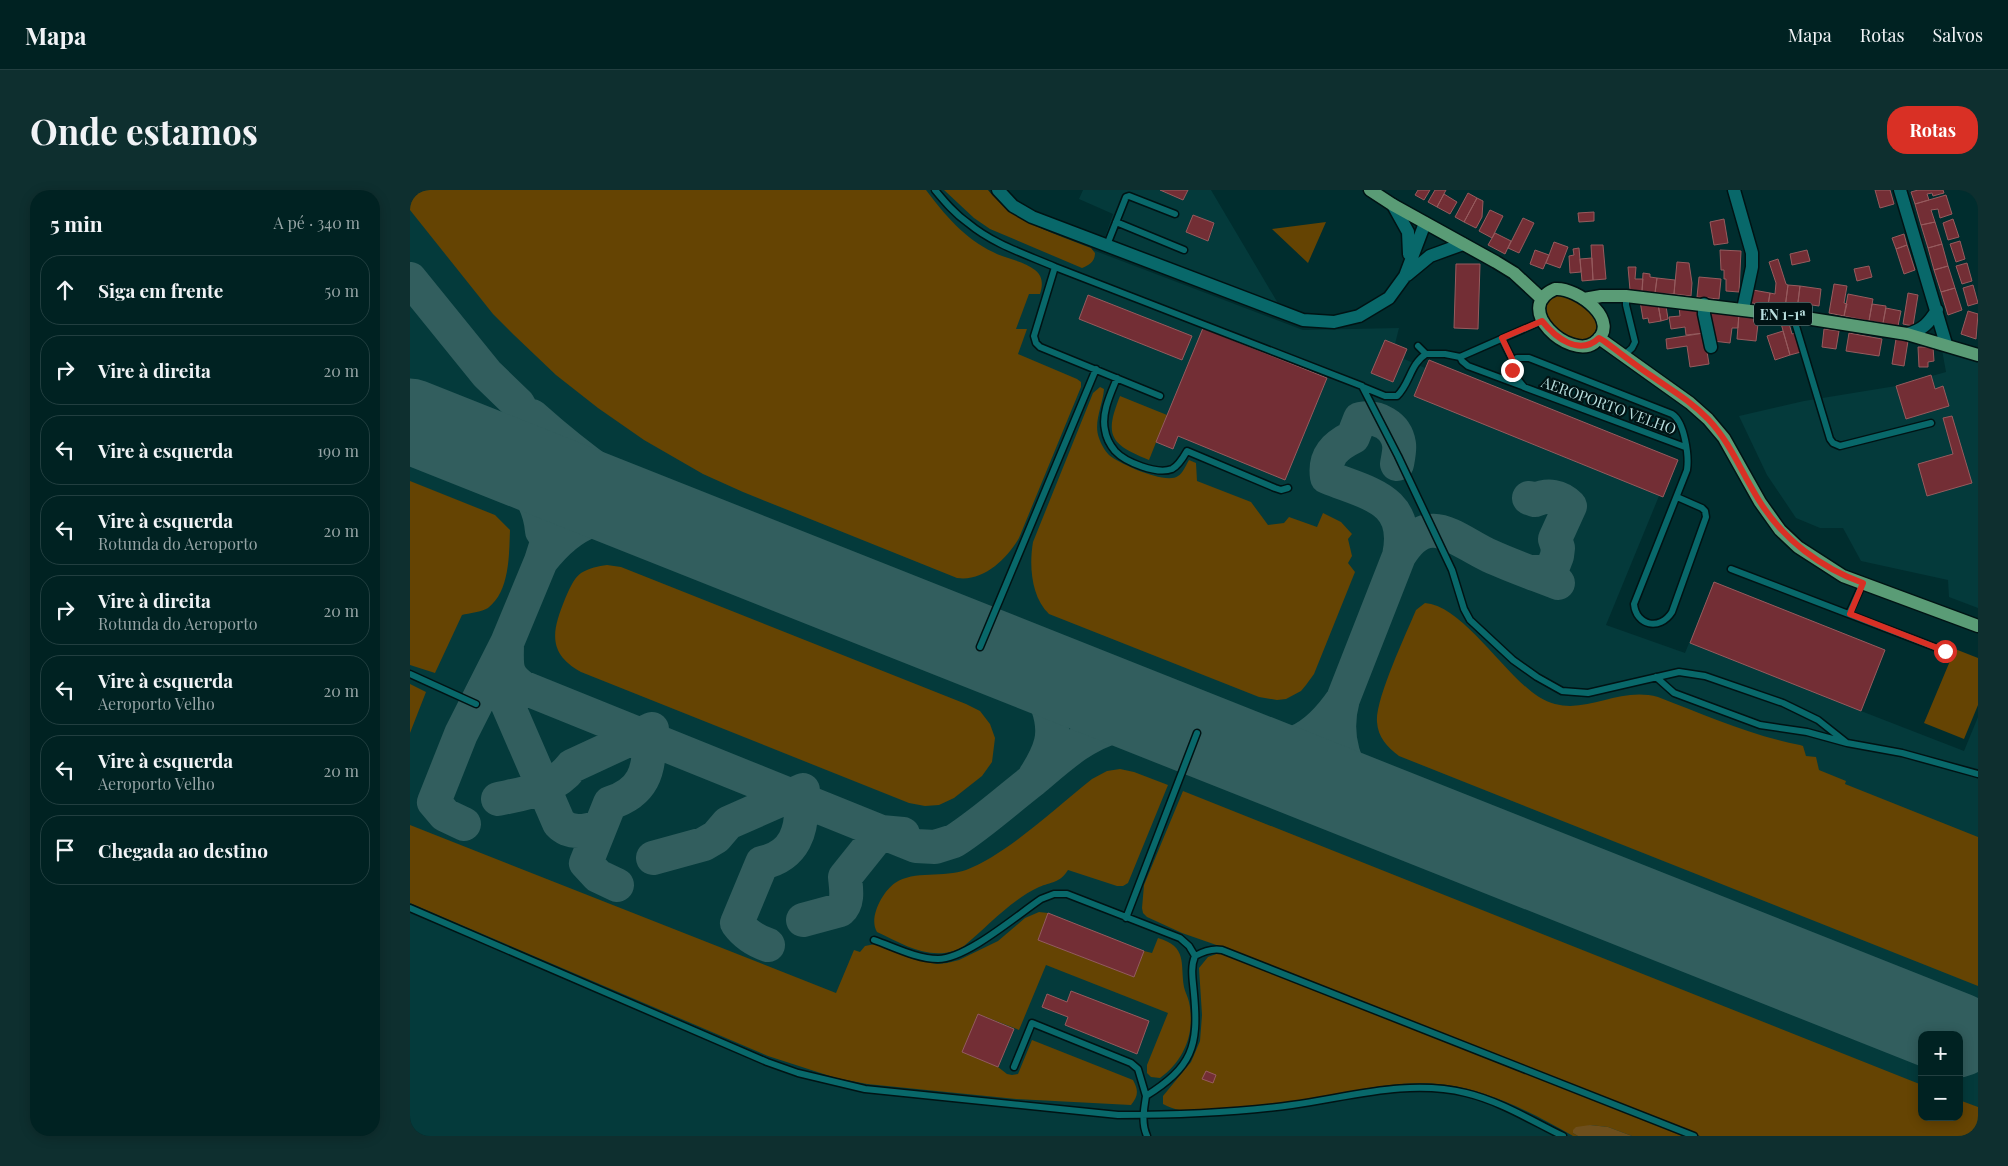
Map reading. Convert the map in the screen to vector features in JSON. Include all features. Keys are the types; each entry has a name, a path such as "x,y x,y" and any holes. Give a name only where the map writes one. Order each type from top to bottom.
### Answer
{"main road":[{"path":"1370,190 1393,205 1514,273 1542,299"},
{"path":"1561,289 1584,299 1594,307 1602,318 1603,325 1599,338 1589,345 1578,346 1556,335 1542,321 1539,308 1542,299 1549,292 1561,289"},
{"name":"EN 1-1ª","path":"1584,299 1601,296 1626,296 1744,309 1907,334 1978,355"},
{"path":"1599,338 1690,403 1708,419 1724,438 1760,502 1780,530 1798,547 1843,576 1978,626"}],"street":[{"path":"998,190 1013,206 1032,217 1304,320 1334,322 1359,316 1389,298 1405,276 1430,256 1439,251 1463,244"},
{"path":"1734,190 1752,253 1752,267 1744,309"},
{"path":"1900,190 1946,344"},
{"path":"1393,205 1404,223 1409,236 1409,252 1405,276"},
{"path":"1405,276 1425,223"},
{"path":"1704,304 1710,347"},
{"path":"1907,334 1920,331 1930,322 1937,310"}],"lane":[{"path":"934,190 957,214 982,234 1003,246 1385,396 1397,396 1401,392 1418,360 1426,354 1445,354 1460,358 1468,366 1524,387"},
{"path":"1107,245 1126,197 1129,196 1175,214"},
{"path":"1116,222 1184,250"},
{"path":"1055,266 1034,336 1036,343 1040,347 1160,396"},
{"path":"1623,356 1632,348 1635,342 1626,305 1626,296"},
{"path":"1793,316 1833,444 1840,446 1931,423"},
{"path":"1460,358 1542,321"},
{"name":"AEROPORTO VELHO","path":"1502,338 1513,361 1511,365 1512,370 1524,387 1685,447"},
{"path":"1418,346 1426,354"},
{"name":"AEROPORTO VELHO","path":"1513,361 1521,357 1529,358 1677,417 1688,452 1688,463 1677,497 1636,598 1635,610 1637,616 1652,625 1664,622 1672,612 1706,517 1705,510 1677,497"},
{"path":"980,647 1096,369"},
{"path":"1117,378 1104,416 1104,429 1112,447 1123,458 1150,470 1163,472 1174,468 1186,451 1275,488 1281,490 1288,488"},
{"path":"1362,386 1398,456 1452,570 1464,609 1470,620 1514,660 1537,677 1562,691 1588,693 1679,672 1705,676 1783,703 1818,720 1848,743"},
{"path":"1731,569 1945,651"},
{"path":"1850,614 1863,583"},
{"path":"410,674 476,704"},
{"path":"1656,677 1674,693 1760,725 1774,729 1808,732 1848,743 1902,753 1978,774"},
{"path":"1126,918 1197,733"},
{"path":"874,940 926,957 946,958 967,950 1041,899 1054,894 1068,894 1180,938 1189,946 1195,956 1192,970 1197,1018 1195,1040 1186,1060 1176,1073 1146,1096"},
{"path":"410,908 757,1058 798,1073 865,1089 1118,1115 1191,1115 1252,1110 1382,1090 1446,1089 1487,1099 1563,1136"},
{"path":"1195,956 1203,951 1222,950 1694,1136"},
{"path":"1014,1066 1032,1023 1132,1063 1138,1069 1146,1096 1143,1127 1147,1136"}],"shaded area":[{"path":"410,190 985,190 993,202 1035,228 1303,330 1399,328 1395,344 1407,349 1404,359 1425,368 1429,360 1678,460 1663,497 1659,496 1606,625 1685,653 1714,582 1885,650 1861,711 1964,751 1978,717 1978,1136 410,1136"},
{"path":"410,190 926,190 948,217 973,240 998,254 1026,264 1038,272 1042,281 1040,294 1029,294 1016,329 1027,329 1018,354 1081,382 1081,387 1019,538 1008,554 985,573 967,578 957,578 743,492 703,474 644,440 598,408 556,375 514,335 493,314 410,210"},
{"path":"944,190 988,190 998,201 1022,218 1091,248 1095,253 1094,259 1082,268 990,229 974,218"},
{"path":"1083,190 1211,190 1279,305 1105,237 1113,214 1079,199"},
{"path":"1326,222 1308,263 1272,229"},
{"path":"1556,295 1579,303 1592,315 1596,322 1596,329 1592,336 1585,339 1576,338 1557,328 1550,320 1547,312 1548,303"},
{"path":"1942,350 1978,362 1978,608 1949,597 1948,580 1861,561 1843,528 1820,528 1796,518 1767,475 1739,416 1804,401 1896,386 1946,372"},
{"path":"1100,387 1104,389 1097,432 1109,455 1115,459 1143,472 1164,478 1178,476 1189,460 1196,463 1197,481 1251,502 1268,525 1284,523 1289,517 1317,527 1323,513 1341,522 1352,534 1348,539 1352,556 1348,563 1355,572 1314,674 1301,691 1286,699 1277,700 1259,697 1049,614 1043,607 1038,599 1033,580 1031,561 1033,542 1093,393"},
{"path":"1120,396 1167,415 1149,460 1126,449 1114,437 1112,421"},
{"path":"410,481 495,515 510,530 507,572 501,592 488,608 462,615 435,673 410,665"},
{"path":"607,565 621,567 980,711 990,724 995,738 992,762 982,776 954,798 939,805 925,806 909,803 581,672 562,657 558,649 555,640 557,621 573,581 578,575"},
{"path":"1425,603 1439,607 1454,616 1526,687 1539,697 1554,704 1583,705 1627,695 1658,697 1745,730 1803,746 1806,756 1816,757 1819,770 1846,781 1845,784 1978,837 1978,986 1399,756 1381,737 1377,722 1378,712 1386,683 1416,610"},
{"path":"1955,649 1978,658 1978,705 1964,739 1924,723"},
{"path":"410,684 426,692 410,733"},
{"path":"1120,769 1134,772 1168,785 1128,883 1123,886 1117,886 1068,870 1055,882 1039,887 1019,899 964,946 953,951 931,953 920,951 877,932 874,920 878,905 886,892 895,883 920,875 948,874 966,870 982,862 999,853 1031,829 1092,779 1107,771"},
{"path":"1183,791 1918,1083 1918,1121 1963,1121 1963,1101 1978,1107 1978,1136 1700,1136 1225,948 1182,933 1147,917 1143,913 1144,885"},
{"path":"410,825 836,993 854,950 860,952 865,946 875,944 913,959 937,964 947,963 959,960 998,941 1025,918 1039,912 1048,913 1038,940 1134,977 1144,951 1152,953 1158,938 1174,946 1181,957 1184,987 1191,1013 1189,1035 1182,1054 1176,1063 1160,1078 1151,1077 1147,1073 1147,1065 1168,1013 1046,965 1019,1030 978,1014 962,1052 998,1067 1007,1074 1018,1074 1032,1040 1133,1080 1137,1093 1131,1105 1016,1099 867,1084 836,1078 768,1056 410,903"},
{"path":"1219,953 1685,1136 1632,1136 1608,1127 1590,1125 1573,1133 1578,1136 1573,1136 1512,1104 1463,1088 1428,1083 1389,1085 1293,1102 1199,1112 1171,1108 1163,1104 1163,1096 1191,1062 1200,1041 1202,1015 1199,968 1208,957"},
{"path":"1590,1125 1608,1127 1632,1136 1578,1136 1573,1133 1576,1127"}],"building":[{"path":"1160,190 1188,190 1183,200"},
{"path":"1418,190 1430,190 1424,200 1415,195"},
{"path":"1435,190 1446,190 1437,207 1428,202"},
{"path":"1875,190 1890,190 1894,204 1880,208"},
{"path":"1918,190 1943,190 1944,193 1933,196 1932,193 1927,194 1929,200 1915,204 1911,192"},
{"path":"1468,193 1477,198 1464,222 1455,217"},
{"path":"1444,194 1457,202 1450,214 1437,207"},
{"path":"1946,195 1952,214 1940,218 1938,209 1931,210 1935,222 1921,225 1915,204"},
{"path":"1477,198 1483,201 1482,217 1476,228 1464,222"},
{"path":"1490,210 1503,216 1492,238 1479,231"},
{"path":"1594,212 1594,221 1579,222 1578,213"},
{"path":"1193,215 1214,223 1208,241 1186,232"},
{"path":"1523,218 1534,223 1519,253 1508,248"},
{"path":"1724,219 1728,243 1714,245 1710,222"},
{"path":"1953,219 1959,237 1948,240 1943,223"},
{"path":"1935,222 1942,244 1928,248 1921,225"},
{"path":"1495,233 1511,241 1505,254 1488,245"},
{"path":"1904,234 1907,245 1896,249 1892,238"},
{"path":"1960,241 1965,259 1956,262 1950,244"},
{"path":"1554,242 1568,247 1560,268 1546,263"},
{"path":"1942,244 1948,266 1934,270 1928,248"},
{"path":"1591,245 1603,245 1606,279 1593,280"},
{"path":"1907,245 1915,270 1904,274 1896,249"},
{"path":"1579,248 1581,272 1570,273 1569,256 1574,255 1573,249"},
{"path":"1535,250 1549,255 1543,269 1530,264"},
{"path":"1720,250 1741,251 1739,292 1726,291 1724,270 1721,270"},
{"path":"1807,250 1810,261 1792,265 1790,254"},
{"path":"1592,258 1593,280 1582,281 1580,259"},
{"path":"1778,259 1786,284 1788,285 1785,308 1768,305 1770,293 1775,294 1776,283 1769,262"},
{"path":"1677,262 1689,263 1692,283 1691,296 1674,294"},
{"path":"1967,263 1972,281 1962,284 1956,266"},
{"path":"1456,264 1480,264 1478,329 1454,328"},
{"path":"1869,266 1872,277 1857,281 1854,269"},
{"path":"1948,266 1955,288 1941,292 1934,270"},
{"path":"1628,267 1636,267 1635,279 1643,279 1642,291 1630,290"},
{"path":"1643,273 1657,278 1655,293 1642,291"},
{"path":"1699,277 1721,279 1719,299 1697,297"},
{"path":"1657,278 1675,280 1674,294 1655,293"},
{"path":"1834,284 1847,286 1844,303 1847,304 1844,316 1829,313"},
{"path":"1788,285 1800,286 1797,309 1785,308"},
{"path":"1973,285 1978,303 1968,306 1963,288"},
{"path":"1800,286 1821,289 1819,306 1798,303"},
{"path":"1955,288 1962,310 1948,315 1941,292"},
{"path":"1753,290 1770,293 1768,305 1751,303"},
{"path":"1908,293 1918,295 1913,326 1903,324"},
{"path":"1848,294 1873,299 1869,321 1844,316"},
{"path":"1088,295 1192,336 1182,360 1079,319"},
{"path":"1640,301 1658,304 1661,321 1649,323 1648,318 1643,319"},
{"path":"1658,304 1666,306 1668,319 1661,321"},
{"path":"1872,304 1886,306 1883,323 1869,321"},
{"path":"1679,307 1700,308 1704,333 1686,335 1685,327 1671,329 1669,317 1680,316"},
{"path":"1886,308 1901,311 1898,326 1883,323"},
{"path":"1707,309 1739,313 1738,328 1732,328 1730,343 1713,341"},
{"path":"1968,311 1978,314 1976,339 1961,334"},
{"path":"1739,313 1759,315 1756,341 1737,339"},
{"path":"1780,320 1788,320 1792,334 1795,333 1801,352 1790,355"},
{"path":"1203,328 1327,378 1285,480 1178,436 1173,449 1156,442"},
{"path":"1824,329 1839,331 1836,349 1822,347"},
{"path":"1783,331 1790,355 1775,360 1767,336"},
{"path":"1704,333 1709,364 1690,367 1687,346 1667,349 1666,339"},
{"path":"1849,333 1882,339 1879,356 1846,351"},
{"path":"1896,339 1908,341 1904,366 1892,364"},
{"path":"1385,340 1407,349 1393,382 1371,373"},
{"path":"1918,347 1933,347 1934,361 1928,362 1928,367 1919,367"},
{"path":"1429,360 1678,460 1663,497 1414,396"},
{"path":"1931,375 1935,389 1943,386 1949,406 1906,419 1896,386"},
{"path":"1952,416 1972,483 1927,496 1918,464 1953,454 1943,418"},
{"path":"1714,582 1885,650 1861,711 1690,643"},
{"path":"1048,913 1144,951 1134,977 1038,940"},
{"path":"1071,991 1149,1021 1137,1054 1065,1025 1068,1017 1042,1007 1047,994 1067,1002"},
{"path":"978,1014 1014,1029 998,1067 962,1052"},
{"path":"1206,1071 1216,1075 1213,1083 1202,1079"}],"taxiway":[{"path":"410,279 487,374 518,404 534,432 543,453 549,476 551,503 549,536 541,561 507,643 461,734 434,802 445,815 464,824"},
{"path":"532,416 586,461 644,501 716,540 769,563"},
{"path":"1397,464 1399,446 1397,437 1390,427 1373,419 1360,419 1353,437 1336,448 1329,457 1327,477 1358,488 1383,501 1393,510 1399,522 1401,537 1399,556 1343,699 1339,726 1340,740 1347,765 1362,788 1384,806 1406,816"},
{"path":"483,450 504,465 523,483 536,505 542,531"},
{"path":"1529,498 1535,500 1554,497 1570,506 1555,539 1558,548 1552,569 1543,572 1531,572"},
{"path":"541,561 565,536 590,521 619,515 654,517"},
{"path":"1399,556 1410,542 1421,534 1431,531 1442,532 1498,560 1558,583"},
{"path":"507,643 509,673 522,687 916,846 935,847 954,841 1071,748 1104,730 1134,723 1188,729"},
{"path":"992,652 1024,671 1034,681 1044,697 1052,724 1051,742 1035,776"},
{"path":"503,661 501,685 504,696 559,823 573,831 584,831 600,827"},
{"path":"1234,748 1269,749 1297,742 1321,726 1343,699"},
{"path":"498,799 529,792 548,785 565,774 572,766 652,729"},
{"path":"617,885 598,876 586,863 610,803 630,793 642,779 648,761 649,739"},
{"path":"653,858 704,844 716,837 728,823 803,790"},
{"path":"768,945 751,937 737,923 762,863 773,860 782,854 795,840 800,822 801,800"},
{"path":"803,920 840,910 846,899 845,877 881,832 903,834"}],"runway":[{"path":"410,421 1947,1031"}],"route":[{"path":"1512,370 1511,365 1513,361 1502,338 1542,321 1562,340 1578,346 1589,345 1599,338 1604,341 1690,403 1708,419 1724,438 1760,502 1780,530 1798,547 1843,576 1863,583 1850,614 1945,651"}]}
